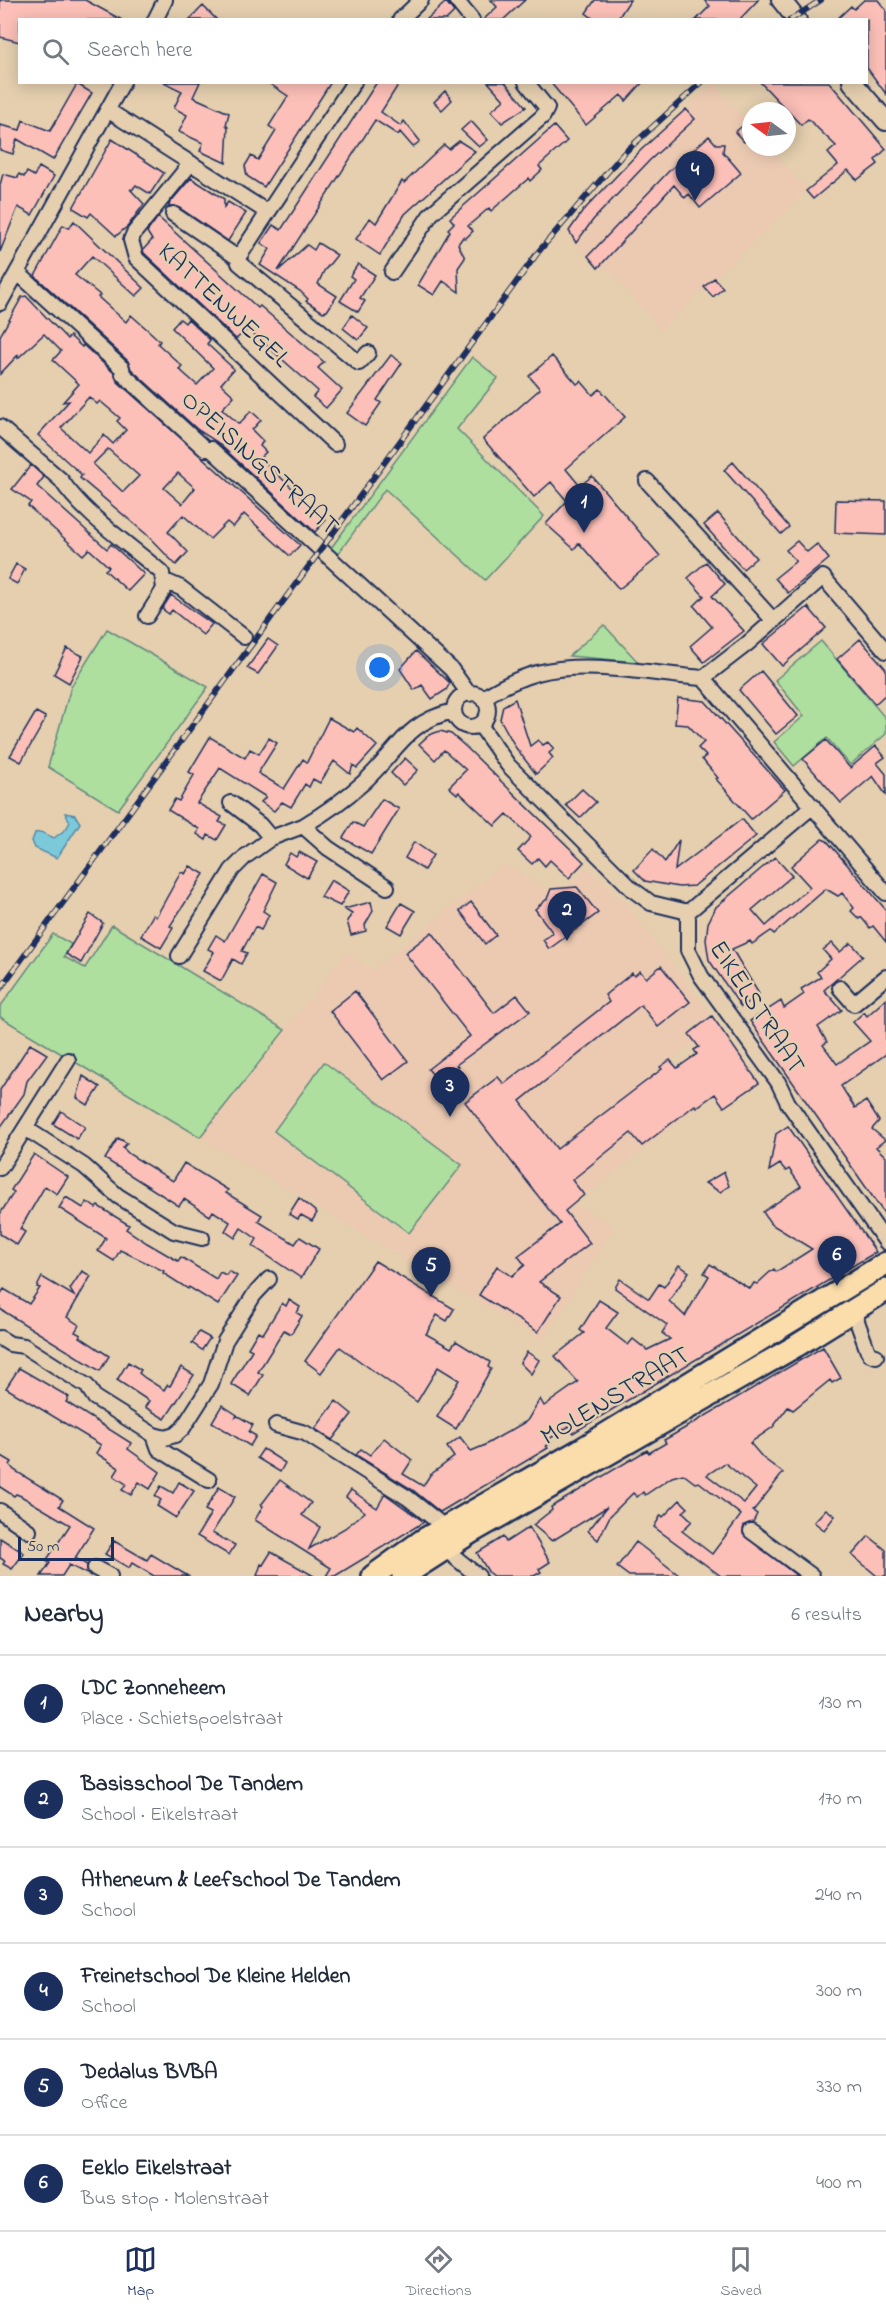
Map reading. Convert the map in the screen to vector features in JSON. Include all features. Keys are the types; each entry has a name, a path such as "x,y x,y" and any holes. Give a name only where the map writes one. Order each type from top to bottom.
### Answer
{"main road":[{"path":"781,0 796,18"},
{"path":"854,84 886,121"},
{"name":"MOLENSTRAAT","path":"403,1576 444,1540 886,1263"},
{"name":"MOLENSTRAAT","path":"373,1576 423,1540 444,1540 470,1533 796,1346 886,1290"}],"street":[{"path":"156,18 165,0"},
{"path":"402,18 421,0"},
{"path":"456,0 470,18"},
{"path":"0,303 122,84"},
{"path":"238,258 353,84"},
{"path":"392,272 430,214 543,116 547,108 528,84"},
{"path":"109,111 267,212"},
{"name":"KATTENWEGEL","path":"190,163 134,233 132,250 136,258 335,444"},
{"path":"173,214 238,258 239,263 359,363 368,353"},
{"name":"OPEISINGSTRAAT","path":"17,272 122,368 123,374 205,449 211,449 228,464 451,669 469,694"},
{"path":"0,427 162,573 165,581 164,589 147,616"},
{"path":"647,481 774,621"},
{"path":"483,698 488,712 480,725 467,727 460,724 454,711 462,695 469,694 483,698 535,673 558,669 599,669 703,678 774,621 823,577 886,651"},
{"path":"165,581 181,588 244,637"},
{"path":"703,678 886,893"},
{"path":"179,956 232,870 271,838 303,826 336,806 366,781 413,728 436,715 454,711"},
{"path":"480,725 508,765 632,889 651,903 688,912 813,806"},
{"path":"231,803 260,825 271,838"},
{"path":"303,826 328,848 387,887"},
{"name":"EIKELSTRAAT","path":"688,912 688,950 701,976 778,1082 788,1103 886,1242"},
{"path":"840,988 854,1004 886,977"},
{"path":"0,1168 69,1060"},
{"path":"25,1128 84,1166 128,1202 174,1231 188,1232 202,1238"},
{"path":"0,1338 10,1344 24,1346 87,1386 95,1398 154,1435 165,1438 176,1435 183,1428 211,1384 225,1341 254,1296 269,1279"},
{"path":"853,1310 867,1349 870,1354 876,1356"},
{"path":"276,1425 305,1433 408,1497 437,1521 444,1540 478,1576"},
{"path":"154,1435 159,1449 209,1480"},
{"path":"0,1511 29,1531"},
{"path":"751,1531 812,1576"},
{"path":"95,1568 110,1576"}],"shaded area":[{"path":"712,84 742,116 742,156 777,156 807,190 661,330 611,272 598,268 567,234 583,211"},
{"path":"504,864 558,896 587,866 628,907 712,1016 693,1028 701,1038 664,1064 709,1098 575,1203 614,1226 543,1341 200,1137 346,953 373,970"}],"green space":[{"path":"472,357 498,378 457,429 544,516 485,580 385,489 338,554 331,548"},
{"path":"604,625 638,662 569,656"},
{"path":"107,629 208,687 118,810 48,767 71,687"},
{"path":"821,641 886,719 886,734 850,765 827,738 794,766 774,742 804,716 775,680"},
{"path":"112,925 285,1030 200,1137 0,1017 0,1007 53,934 71,944 64,957 85,968"},
{"path":"324,1062 462,1165 409,1233 274,1131"},
{"path":"886,1273 886,1277 873,1290 800,1332 798,1331"}],"water":[{"path":"65,813 75,815 80,823 57,858 35,848 32,841 35,833 41,832 54,838 66,829 70,822"}],"building":[{"path":"0,0 85,0 118,18 18,18 18,42 0,37"},
{"path":"491,0 525,0 505,18 485,18 497,7"},
{"path":"595,0 630,0 618,18 592,18 586,13"},
{"path":"704,0 758,0 741,18 698,18 710,6"},
{"path":"864,0 878,0 886,10 886,94 868,69 868,18 838,18 851,6 854,9"},
{"path":"446,2 454,12 448,18 428,18"},
{"path":"203,6 215,18 191,18"},
{"path":"77,84 92,93 53,160 17,139 13,154 0,150 0,125 20,130 23,120 50,131"},
{"path":"167,84 199,84 193,97 229,113 226,125 228,127 226,163 200,151 203,143 179,132 187,115 174,108 182,91"},
{"path":"270,84 330,84 264,187 247,176 245,166 251,156 258,160 276,131 269,126 288,96"},
{"path":"376,84 399,84 381,112 401,126 404,121 420,141 413,147 400,132 398,135 375,120 278,271 307,245 314,250 318,243 337,255 324,271 318,284 337,296 327,311 323,312 306,301 308,299 300,291 260,265 270,249 261,243 273,225 281,230"},
{"path":"490,84 507,84 526,107 502,123 491,111 504,100"},
{"path":"552,84 641,84 626,101 621,95 586,125"},
{"path":"762,84 831,84 886,149 875,160 878,164 857,180 848,170 813,199 806,191 838,165 828,153 836,146 808,119 801,125 796,120 796,102 779,102"},
{"path":"445,91 452,100 442,110 434,102"},
{"path":"686,109 695,119 650,160 593,220 576,243 569,231 583,211 641,150"},
{"path":"471,121 488,140 479,147 461,130"},
{"path":"554,126 567,141 539,166 542,170 530,181 529,178 491,211 489,208 468,226 473,231 465,239 463,237 458,244 465,258 458,268 459,292 443,281 434,295 418,285 450,231 448,229 454,223 450,218"},
{"path":"742,126 742,140 735,132"},
{"path":"709,136 716,144 724,144 723,152 741,173 700,208 689,194 685,198 674,185 598,268 588,256 669,171"},
{"path":"112,139 164,173 150,194 136,185 132,190 130,189 144,204 128,226 116,236 91,213 88,217 73,208"},
{"path":"459,141 475,151 405,214 380,255 356,239 370,218 376,223 402,181 404,183 444,145 449,149"},
{"path":"39,167 54,176 32,215 18,207 0,252 0,185 3,174 18,178 19,174 24,177 27,172 34,176"},
{"path":"191,178 224,199 224,207 228,202 246,213 228,241 178,207 168,205"},
{"path":"158,217 258,308 260,306 324,362 318,368 342,390 326,408 313,397 318,391 248,329 236,339 144,253 143,250 152,240 147,232"},
{"path":"74,221 144,288 136,296 92,256 75,275 100,295 98,297 126,322 131,315 148,330 160,341 158,344 182,366 179,369 197,385 213,368 172,328 180,319 185,323 188,319 210,340 207,344 234,369 221,384 234,396 222,409 239,424 251,411 261,420 252,430 263,441 260,446 266,452 260,458 326,520 315,532 217,442 198,430 131,369 128,361 35,276 63,225 69,228"},
{"path":"358,264 375,275 360,298 365,301 358,312 340,301 354,279 350,276"},
{"path":"714,278 723,288 713,297 704,287"},
{"path":"26,296 67,339 70,336 82,347 83,345 114,373 117,381 300,545 290,556 244,514 233,527 227,522 210,539 183,515 168,532 188,552 176,565 146,534 80,478 82,475 38,435 69,401 63,402 79,384 53,360 61,351 44,334 18,358 18,355 0,374 0,336 22,297","holes":["89,397 97,404 100,401 120,418 117,421 126,430 113,444 104,435 88,453 61,428","108,449 139,476 123,492 93,464","178,473 195,488 182,504 164,488"]},
{"path":"352,315 368,328 358,340 343,328"},
{"path":"391,355 402,363 377,400 381,403 365,426 347,413"},
{"path":"552,356 577,384 581,381 593,395 600,389 625,417 566,469 580,486 592,476 660,556 619,589 579,543 574,549 546,524 567,501 551,482 534,497 483,439 540,389 529,376"},
{"path":"733,462 789,527 781,534 724,470"},
{"path":"31,465 44,477 37,486 107,549 111,544 144,574 128,591 105,570 109,567 89,549 83,555 28,506 31,502 12,489"},
{"path":"836,500 886,501 886,535 835,533"},
{"path":"718,513 756,558 743,569 704,525"},
{"path":"797,541 807,552 817,544 829,559 788,593 775,578 796,561 786,550"},
{"path":"706,562 725,584 712,596 744,631 704,662 690,646 712,627 694,606 704,596 688,578"},
{"path":"16,564 25,569 17,584 8,579"},
{"path":"171,595 212,624 203,635 172,610 169,614 162,609"},
{"path":"808,607 826,628 782,666 763,644"},
{"path":"268,639 278,646 258,674 247,668"},
{"path":"860,639 886,669 886,694 875,704 837,659"},
{"path":"67,648 83,656 69,683 54,674"},
{"path":"416,651 450,683 446,690 432,699 422,685 414,690 400,669"},
{"path":"761,671 798,716 776,734 739,690"},
{"path":"678,698 705,701 785,790 751,819 716,779 718,778 702,759 706,756 698,748 704,742 688,725 675,724"},
{"path":"515,699 530,746 538,740 543,745 548,742 554,749 549,753 553,758 536,774 516,748 500,719 503,706"},
{"path":"36,712 45,717 44,722 21,762 10,756"},
{"path":"329,718 354,732 357,728 377,746 357,768 353,765 350,774 334,761 320,783 313,779 309,787 305,784 291,807 282,802 274,811 261,802 266,797 220,768 197,803 222,817 219,822 226,825 217,840 208,835 206,840 197,834 199,829 168,810 175,799 179,801 194,775 189,772 210,737 245,758 250,749 259,754 269,738 277,743 258,773 284,789 303,759 307,762"},
{"path":"440,731 451,734 466,747 584,862 569,878 550,860 545,866 538,858 532,864 518,851 531,837 507,814 495,826 459,792 457,794 449,787 466,770 444,750 435,760 419,744 429,735"},
{"path":"826,740 850,768 876,746 885,757 877,763 886,774 886,795 873,776 841,803 803,759"},
{"path":"405,758 418,770 403,785 391,773"},
{"path":"582,789 596,802 580,818 566,805"},
{"path":"382,799 399,809 371,854 343,838 353,822 363,827"},
{"path":"742,819 756,836 694,886 679,887 645,881 634,870 653,849 665,862 679,840 675,870"},
{"path":"822,839 827,841 886,910 886,942 873,926 870,928 861,917 859,919 851,911 854,908 842,893 838,896 826,889 774,934 771,931 752,944 750,941 732,949 759,994 741,1007 709,960 706,940 708,923 716,907 775,857 792,876 752,910 766,926 810,887 791,866"},
{"path":"414,842 433,855 424,870 405,858"},
{"path":"299,852 317,862 307,878 284,864 290,853 296,857"},
{"path":"190,866 204,874 170,926 173,928 161,948 141,936 153,915 156,917 181,872 185,874"},
{"path":"263,874 277,882 263,911 269,915 261,930 255,927 242,951 247,953 241,964 233,959 221,981 203,971 214,952 208,949 216,935 225,941"},
{"path":"331,880 349,891 340,906 321,897"},
{"path":"577,887 598,913 549,949 543,940 553,933 535,909 547,899 551,889"},
{"path":"371,902 373,911 365,925 366,931 351,935 347,921 352,914 344,909"},
{"path":"471,902 496,935 485,944 460,911"},
{"path":"401,903 415,911 401,934 387,926"},
{"path":"90,914 103,923 81,963 66,954"},
{"path":"432,932 494,1013 517,995 530,1011 456,1065 458,1067 450,1074 448,1071 437,1079 428,1069 470,1036 405,953"},
{"path":"832,943 840,952 851,943 863,956 824,990 842,1010 818,1027 827,1042 823,1045 837,1064 870,1041 853,1022 864,1012 867,1016 886,999 886,1054 841,1086 855,1108 866,1101 879,1121 872,1129 885,1140 876,1147 886,1157 886,1216 750,1021 781,1001 784,1008 804,994 801,989 821,977 817,972 831,959 823,950"},
{"path":"661,966 690,1002 658,1027 641,1005 520,1101 557,1149 662,1069 660,1067 670,1060 677,1068 697,1054 694,1050 699,1047 689,1034 712,1016 759,1083 724,1107 715,1094 697,1107 695,1105 642,1146 631,1133 572,1180 584,1195 565,1211 590,1243 539,1282 561,1296 538,1332 479,1295 497,1266 512,1276 525,1265 518,1256 560,1224 465,1102 498,1077 504,1084 609,1002 605,995 632,973 634,976 640,971 646,978"},
{"path":"355,991 408,1061 383,1080 330,1011"},
{"path":"30,1044 47,1054 27,1081 24,1094 0,1128 0,1090"},
{"path":"83,1076 100,1087 88,1105 77,1098"},
{"path":"61,1111 85,1127 77,1139 53,1124"},
{"path":"788,1126 876,1252 573,1433 569,1426 549,1439 551,1443 546,1446 548,1448 440,1512 413,1490 356,1455 361,1449 370,1455 384,1438 412,1460 403,1474 423,1486 430,1475 454,1457 447,1447 460,1437 471,1451 483,1446 527,1421 540,1399 544,1406 578,1382 555,1356 584,1333 580,1330 599,1300 618,1312 606,1328 628,1345 633,1339 647,1350 670,1339 662,1333 667,1325 615,1288 620,1279 649,1299 659,1284 664,1287 679,1265 689,1272 669,1301 685,1316 709,1276 704,1273 710,1264 750,1289 754,1283 757,1284 774,1269 776,1272 812,1249 771,1224 763,1212 801,1186 789,1169 786,1171 780,1164 769,1171 776,1134"},
{"path":"118,1138 127,1143 123,1148 129,1154 173,1181 184,1163 228,1190 226,1193 262,1215 258,1221 295,1244 300,1237 319,1249 301,1278 253,1246 257,1239 241,1228 235,1238 225,1231 230,1222 213,1211 210,1216 184,1199 179,1206 105,1159"},
{"path":"34,1154 68,1177 57,1194 45,1186 20,1229 25,1232 17,1245 0,1234 0,1214 14,1192 11,1190"},
{"path":"724,1172 729,1186 720,1192 705,1183"},
{"path":"66,1197 83,1208 87,1202 96,1208 98,1206 129,1225 126,1229 147,1243 178,1261 181,1257 216,1279 220,1272 226,1275 229,1271 237,1276 218,1305 189,1287 188,1289 163,1273 164,1271 120,1250 114,1261 98,1251 106,1238 59,1208"},
{"path":"299,1198 317,1213 312,1221 301,1215 298,1219 289,1214"},
{"path":"375,1261 454,1309 447,1321 437,1315 426,1334 451,1348 456,1341 490,1362 488,1367 491,1369 456,1429 437,1417 459,1380 438,1367 417,1402 340,1347 321,1373 305,1361"},
{"path":"82,1271 91,1276 67,1317 79,1325 75,1332 81,1335 80,1337 109,1356 100,1371 0,1309 0,1295 4,1289 29,1304 40,1288 37,1287 42,1277 74,1296 70,1289"},
{"path":"289,1300 300,1307 297,1313 302,1316 291,1334 284,1330 258,1372 263,1375 250,1396 231,1384 252,1350 248,1348 258,1331 263,1334 282,1303 286,1306"},
{"path":"199,1332 210,1338 202,1350 192,1343"},
{"path":"823,1347 841,1378 832,1383 830,1380 793,1410 788,1407 773,1427 750,1443 763,1458 783,1473 753,1511 757,1514 753,1522 744,1525 743,1534 797,1576 721,1576 654,1527 661,1515 663,1517 680,1500 688,1508 683,1512 692,1521 682,1531 712,1554 741,1515 699,1482 695,1483 683,1474 672,1477 645,1495 643,1492 637,1497 633,1493 610,1516 598,1540 588,1531 607,1507 552,1541 533,1525 552,1510 551,1507 647,1450 649,1453 666,1443 664,1440","holes":["725,1463 756,1488 744,1503 707,1475"]},
{"path":"527,1352 539,1360 531,1374 520,1363"},
{"path":"128,1362 141,1370 139,1373 145,1378 164,1390 167,1385 170,1386 181,1367 194,1375 165,1419 145,1407 149,1401 117,1380"},
{"path":"19,1368 69,1397 66,1402 131,1443 128,1449 160,1472 150,1489 139,1482 131,1495 122,1490 126,1484 114,1476 119,1468 96,1453 101,1445 6,1388"},
{"path":"336,1401 352,1414 332,1440 315,1429"},
{"path":"222,1405 237,1415 236,1417 253,1425 249,1432 256,1436 250,1446 212,1422"},
{"path":"263,1449 285,1463 280,1472 257,1458"},
{"path":"0,1455 12,1462 10,1465 14,1470 63,1500 59,1506 94,1528 75,1558 87,1565 87,1572 91,1576 69,1565 62,1576 41,1576 50,1563 46,1561 70,1525 21,1496 16,1494 14,1496 0,1487"},
{"path":"280,1480 311,1503 302,1515 320,1527 309,1549 345,1528 365,1512 346,1497 351,1490 377,1508 385,1494 424,1522 335,1576 326,1576 331,1568 255,1520 263,1506 261,1505"},
{"path":"179,1482 194,1491 176,1518 157,1506 161,1500 155,1496 161,1486 173,1493"},
{"path":"219,1487 235,1497 212,1533 235,1545 229,1555 197,1536 211,1513 205,1510"},
{"path":"826,1509 835,1516 824,1530 814,1522"},
{"path":"529,1527 550,1562 539,1569 541,1572 534,1576 493,1576 489,1573 477,1553 503,1537 506,1542"},
{"path":"869,1536 886,1550 886,1576 877,1576 852,1555"},
{"path":"0,1538 24,1553 12,1569 3,1564 5,1561 0,1558"},
{"path":"114,1541 147,1560 151,1554 188,1576 154,1576 132,1563 129,1568 105,1554"},
{"path":"636,1542 680,1576 629,1576 617,1567"},
{"path":"271,1552 314,1576 257,1576 261,1564 263,1565"}],"railway":[{"path":"793,18 821,0"},
{"path":"0,989 539,251 624,153 700,84"}],"place":[{"name":"Freinetschool De Kleine Helden","path":"695,201"},
{"name":"LDC Zonneheem","path":"584,533"},
{"name":"Basisschool De Tandem","path":"567,941"},
{"name":"Atheneum & Leefschool De Tandem","path":"450,1117"},
{"name":"Eeklo Eikelstraat","path":"837,1286"},
{"name":"Dedalus BVBA","path":"431,1297"}]}
